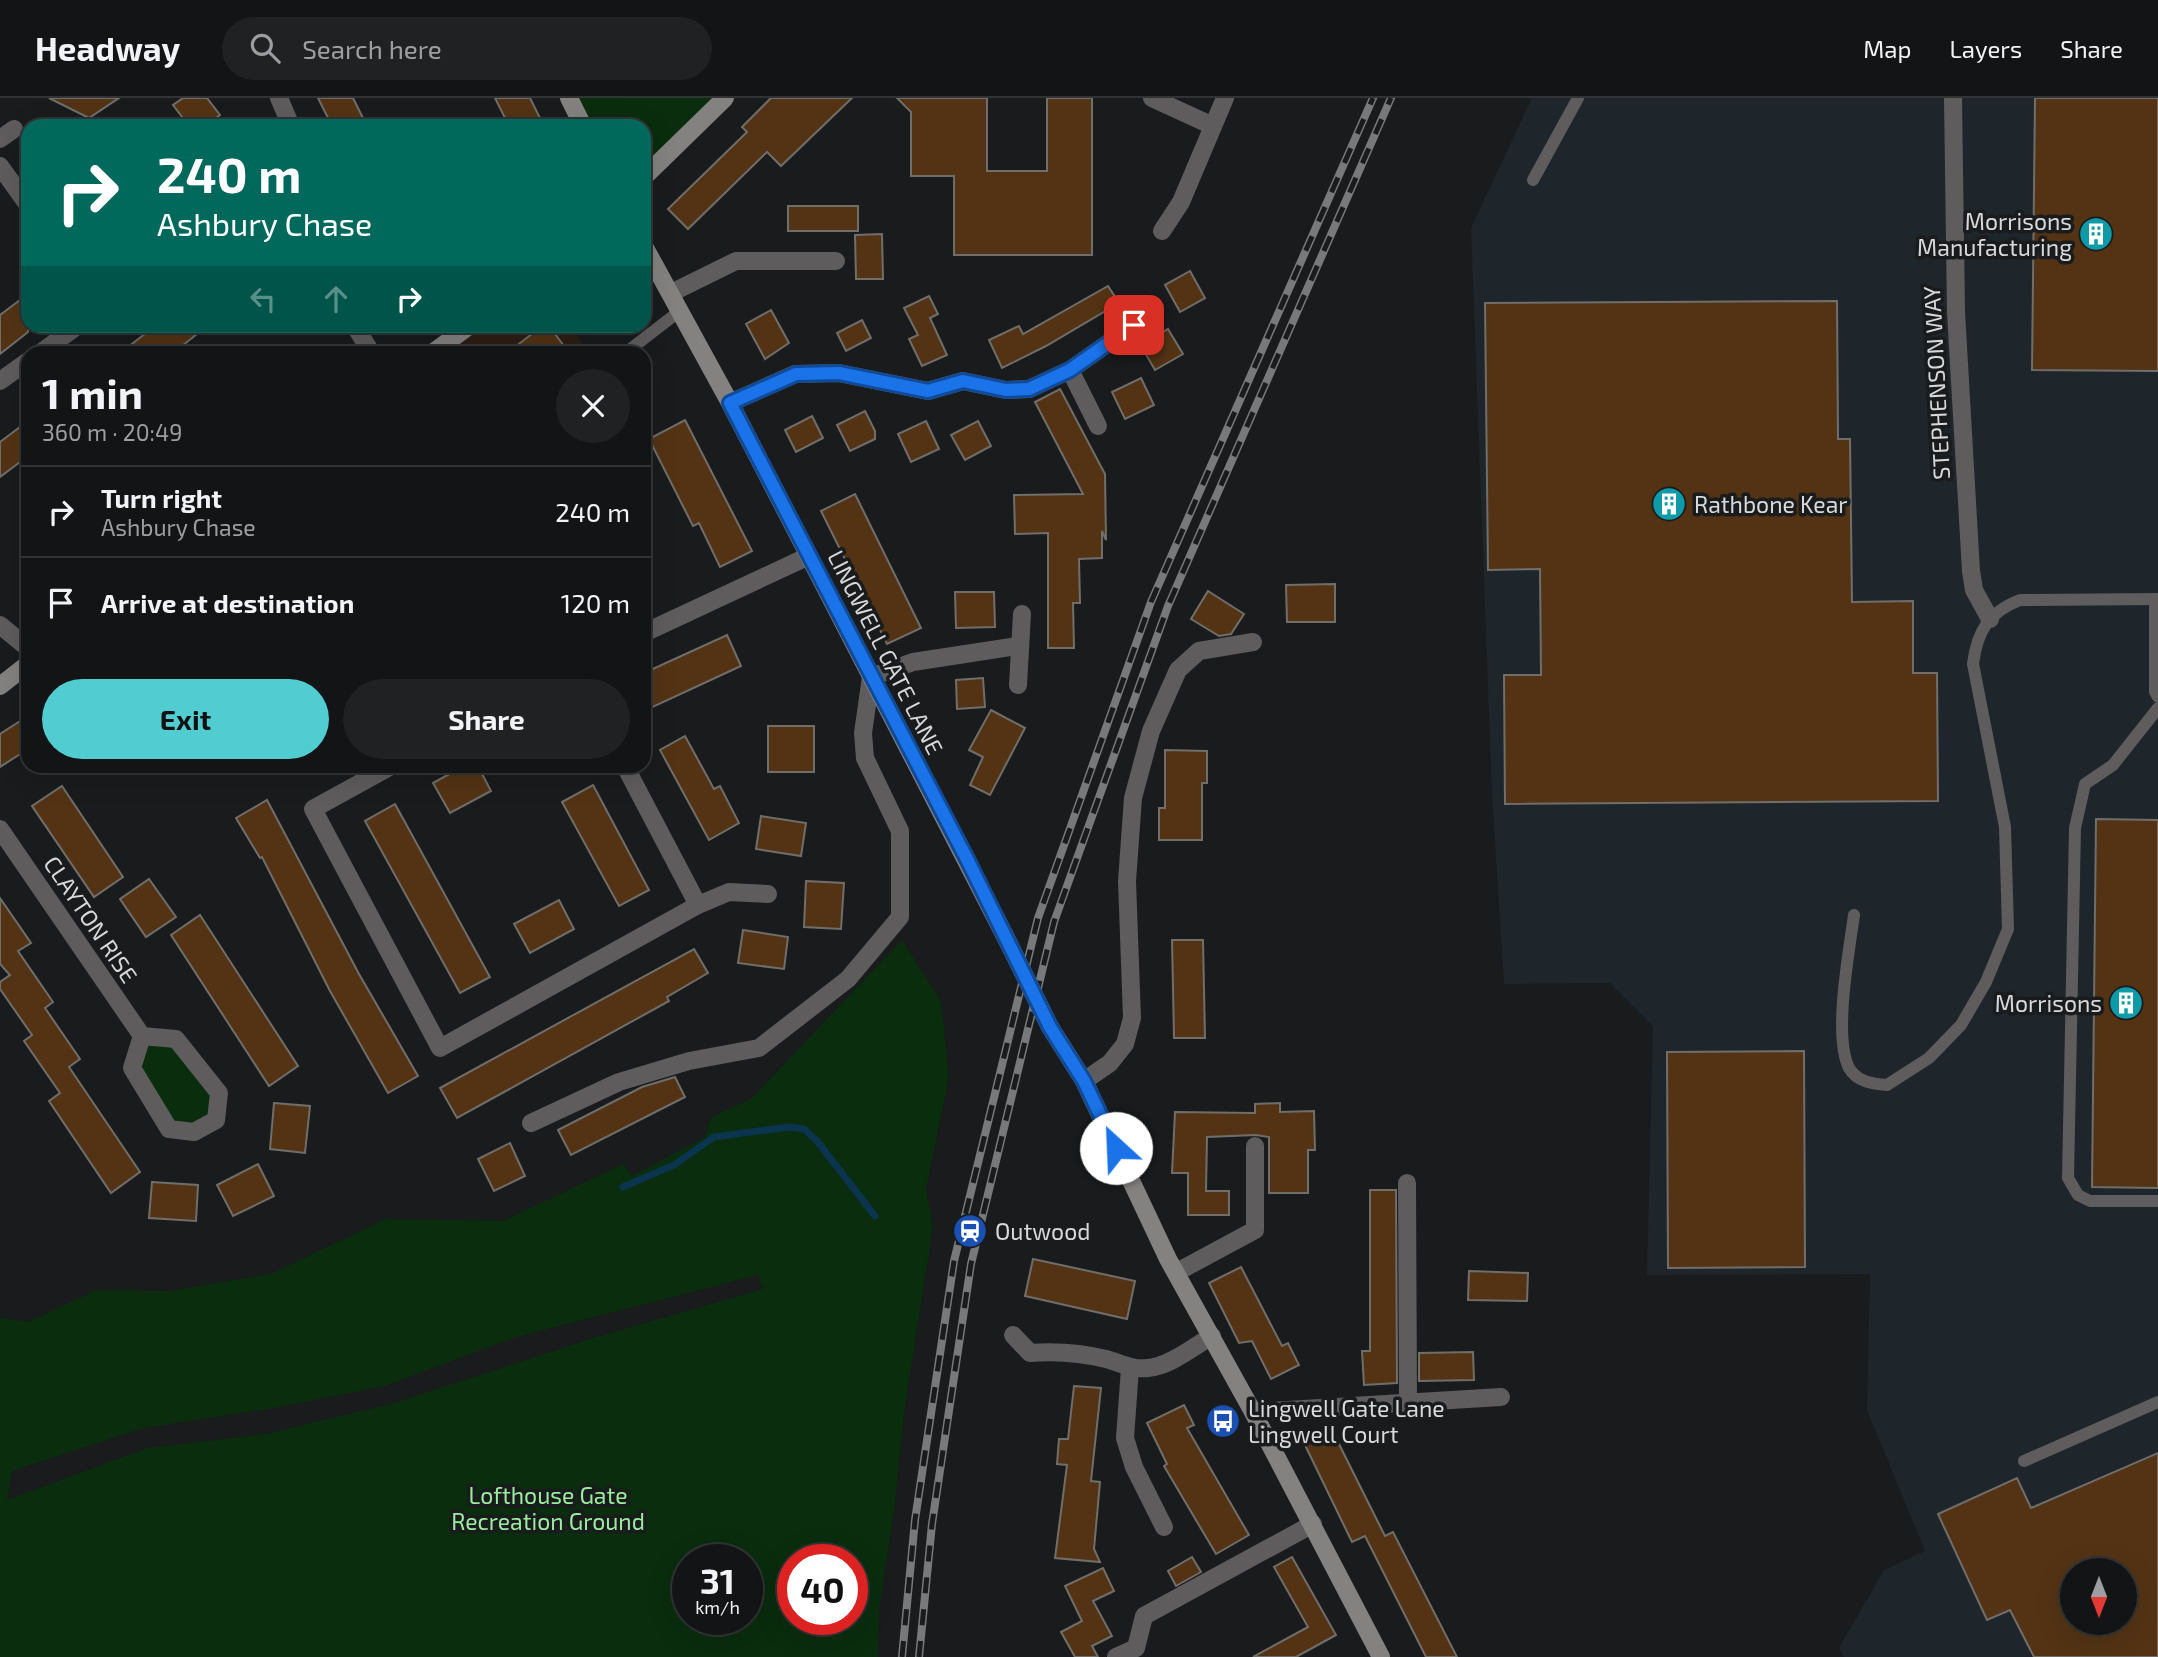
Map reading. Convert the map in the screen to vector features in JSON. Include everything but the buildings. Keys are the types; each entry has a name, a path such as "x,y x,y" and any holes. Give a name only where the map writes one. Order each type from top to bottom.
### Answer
{"street":[{"path":"279,98 288,119"},
{"path":"569,98 580,119"},
{"path":"651,170 725,98"},
{"path":"1152,98 1213,126"},
{"path":"1162,231 1181,202 1225,98"},
{"name":"STEPHENSON WAY","path":"1953,98 1956,312 1971,571 1974,590 1990,619"},
{"path":"0,166 21,195"},
{"name":"LINGWELL GATE LANE","path":"651,258 730,403 1050,1027 1084,1081 1177,1272 1254,1412 1381,1657"},
{"path":"671,293 736,261 836,261"},
{"path":"730,403 796,374 839,373 928,391 963,381 1006,390 1029,389 1070,370 1134,325"},
{"path":"49,346 67,333"},
{"path":"442,346 460,333"},
{"path":"0,381 21,366"},
{"path":"1070,370 1098,426"},
{"path":"651,630 809,556"},
{"path":"1018,685 1018,646 1022,614"},
{"path":"0,625 21,642"},
{"path":"1084,1081 1110,1063 1125,1045 1132,1018 1126,881 1133,798 1151,731 1178,670 1199,651 1252,642"},
{"path":"531,1124 619,1082 689,1062 759,1048 848,979 900,917 900,831 865,758 863,733 871,677 913,662 1018,646"},
{"path":"0,686 21,670"},
{"path":"379,773 313,810 440,1048 698,905 729,892 768,894"},
{"path":"629,773 698,905"},
{"name":"CLAYTON RISE","path":"0,829 142,1036"},
{"path":"142,1036 176,1039 219,1093 216,1120 194,1132 169,1129 132,1068 142,1036"},
{"path":"1177,1272 1255,1230 1255,1146"},
{"path":"1407,1183 1408,1402"},
{"path":"1013,1335 1030,1353 1052,1351 1092,1357 1130,1368 1150,1368 1167,1362 1212,1336"},
{"path":"1130,1368 1125,1438 1134,1467 1164,1527"},
{"path":"1254,1412 1501,1397"},
{"path":"1116,1657 1138,1652 1144,1616 1313,1524"}],"lane":[{"path":"1533,180 1578,98"},
{"path":"634,346 681,310"},
{"path":"1854,915 1844,992 1843,1045 1849,1067 1858,1079 1887,1085 1929,1058 1961,1025 1986,982 2008,929 2005,827 1973,664 1975,645 1990,619 2001,608 2020,600 2156,599 2155,692 2158,697"},
{"path":"2158,708 2113,765 2085,784 2080,794 2075,828 2068,1178 2078,1195 2090,1201 2158,1201"},
{"path":"2024,1461 2158,1402"}],"shaded area":[{"path":"1532,98 2158,98 2158,1657 1844,1657 1839,1648 1884,1570 1925,1551 1867,1410 1870,1274 1647,1275 1653,1026 1610,983 1504,984 1492,795 1471,228"},
{"path":"460,333 575,333 584,346 442,346"}],"green space":[{"path":"569,98 727,98 651,171 651,119 580,119"},
{"name":"Lofthouse Gate Recreation Ground","path":"902,940 941,1001 949,1077 926,1189 933,1227 904,1413 894,1512 879,1608 878,1657 0,1657 0,1318 29,1322 96,1290 170,1291 271,1274 385,1219 503,1221 623,1164 632,1176 705,1137 711,1117 751,1099","holes":["758,1275 763,1289 590,1339 394,1403 266,1434 147,1448 7,1500 12,1471 144,1428 274,1408 385,1386 516,1337"]},
{"path":"142,1036 176,1039 219,1093 216,1120 169,1129 132,1068"}],"waterway":[{"path":"623,1187 674,1165 714,1137 789,1127 804,1129 817,1141 875,1216"}],"railway":[{"path":"902,1657 915,1520 954,1261 1038,918 1151,602 1373,98"},
{"path":"919,1657 932,1524 971,1264 1054,922 1168,606 1391,98"}],"place":[{"name":"Morrisons Manufacturing","path":"2096,234"},
{"name":"Rathbone Kear","path":"1669,504"},
{"name":"Morrisons","path":"2126,1003"},
{"name":"Outwood","path":"970,1231"},
{"name":"Lingwell Gate Lane Lingwell Court","path":"1223,1421"}],"route":[{"path":"1116,1148 1084,1081 1050,1027 968,861 904,743 730,403 796,374 839,373 928,391 963,381 1006,390 1029,389 1070,370 1134,325"}]}
